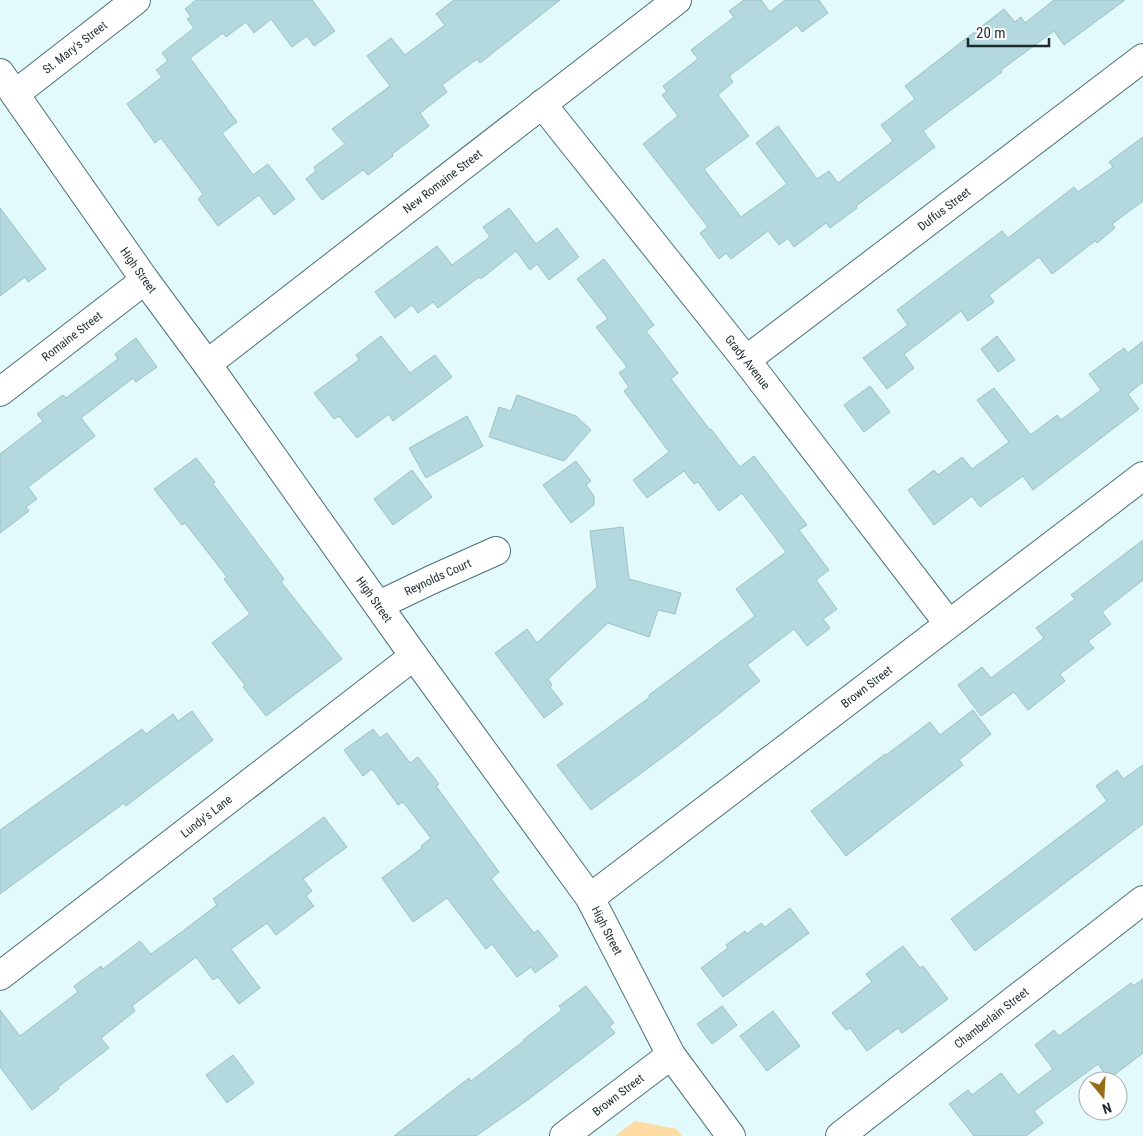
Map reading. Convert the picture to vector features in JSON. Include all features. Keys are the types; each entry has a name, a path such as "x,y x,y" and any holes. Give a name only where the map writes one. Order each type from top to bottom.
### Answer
{"street":[{"name":"St. Mary's Street","path":"7,84 136,0"},
{"name":"New Romaine Street","path":"207,364 677,0"},
{"name":"Duffus Street","path":"746,360 1143,58"},
{"name":"High Street","path":"7,84 414,656 590,898 671,1055 732,1136"},
{"name":"Grady Avenue","path":"542,104 746,360 948,623"},
{"name":"Romaine Street","path":"0,392 145,280"},
{"name":"Brown Street","path":"590,898 1143,476"},
{"name":"Reynolds Court","path":"379,605 496,551"},
{"name":"Lundy's Lane","path":"0,976 414,656"},
{"name":"Chamberlain Street","path":"840,1136 1143,900"},
{"name":"Brown Street","path":"564,1136 671,1055"}],"shaded area":[{"path":"635,1121 677,1129 682,1136 615,1136"}],"building":[{"path":"196,0 312,0 335,31 314,46 307,36 292,47 271,19 254,33 246,22 226,37 223,33 190,58 237,122 222,133 253,175 268,164 295,199 274,215 259,195 218,226 198,199 203,194 161,138 155,143 127,104 162,77 156,70 168,61 162,53 194,28 187,19 191,17 185,9"},
{"path":"454,0 560,0 480,63 477,59 442,85 447,92 420,113 429,126 368,175 363,170 322,200 306,179 316,171 314,167 345,144 332,129 390,86 367,56 391,38 405,55 445,25 436,14"},
{"path":"744,0 761,0 770,12 785,0 819,0 828,13 802,32 797,25 729,76 733,82 718,95 749,136 704,169 741,217 787,184 756,143 778,126 817,179 829,171 838,183 893,141 881,125 915,99 905,86 1004,9 1015,22 1021,17 1025,23 1054,0 1125,0 1064,45 1054,31 1001,70 1002,72 923,131 935,147 856,206 857,208 830,228 826,223 794,247 788,238 779,245 768,231 731,259 726,253 719,259 700,233 708,227 643,144 678,116 662,95 667,92 663,86 698,59 691,50 734,17 729,11"},
{"path":"1143,137 1143,201 1112,224 1115,228 1097,243 1095,241 1052,274 1039,257 989,295 994,302 968,321 961,311 904,354 914,368 887,389 863,358 908,325 897,310 1002,231 1008,238 1074,187 1078,192 1113,167 1109,162"},
{"path":"0,208 46,269 28,282 25,277 0,296"},
{"path":"509,208 536,244 557,228 579,257 549,280 537,264 530,270 516,251 481,279 479,277 438,308 433,302 418,313 412,305 395,318 375,292 437,246 452,265 490,237 483,227"},
{"path":"604,259 654,325 646,331 678,373 671,379 740,467 754,456 807,525 799,530 829,570 816,580 837,609 823,619 830,628 807,646 794,629 747,665 760,681 678,746 591,810 557,765 650,697 649,695 755,616 736,589 786,552 742,493 719,511 698,482 694,484 684,471 647,498 633,480 669,452 624,391 629,387 619,373 627,367 596,327 608,319 577,279"},
{"path":"381,336 410,373 435,355 452,377 393,421 389,414 357,438 339,416 334,419 314,393 359,360 356,355"},
{"path":"997,336 1015,360 998,372 981,349"},
{"path":"136,338 157,367 136,382 133,378 81,418 95,436 28,487 37,499 26,507 29,511 0,533 0,454 43,421 37,414 63,395 66,398 118,359 115,354"},
{"path":"1143,341 1143,382 1128,394 1139,409 1033,490 1023,476 980,507 972,496 934,525 908,490 934,470 938,475 962,457 972,469 1009,442 977,400 994,388 1030,434 1032,434 1057,415 1061,420 1101,390 1089,374 1124,348 1128,353"},
{"path":"870,386 890,412 864,432 844,405"},
{"path":"517,395 576,416 591,430 564,461 489,437 499,407 511,411"},
{"path":"467,416 483,446 426,478 409,448"},
{"path":"196,458 215,482 213,484 284,579 281,582 342,659 266,716 243,687 245,685 212,643 250,614 224,579 227,577 185,523 182,525 154,489"},
{"path":"576,461 591,481 586,485 594,496 594,505 571,523 543,485"},
{"path":"412,470 432,497 393,525 374,499"},
{"path":"623,527 629,579 681,593 675,614 658,610 649,637 608,623 548,679 552,685 550,687 563,704 544,718 495,653 527,629 537,643 597,587 590,531"},
{"path":"1143,540 1143,580 1102,612 1111,624 1088,641 1094,648 1060,674 1065,681 1028,710 1014,692 981,716 958,685 982,667 991,678 1044,638 1036,628 1075,599 1071,595"},
{"path":"973,710 991,734 959,760 963,765 846,856 811,811 930,722 940,735"},
{"path":"192,711 213,740 126,806 124,803 0,894 0,830 142,729 146,734 173,714 178,721"},
{"path":"373,729 380,738 387,733 410,763 418,757 439,784 436,786 499,872 491,879 534,933 538,930 558,956 535,973 531,967 517,977 492,944 486,949 447,898 413,922 382,878 422,848 421,846 431,838 403,802 398,805 372,769 363,776 344,750"},
{"path":"1143,765 1143,824 975,951 951,919 1107,801 1096,786 1117,770 1123,779"},
{"path":"324,817 347,847 303,879 312,891 306,896 314,906 276,935 267,923 231,949 260,988 239,1004 218,977 213,980 196,957 132,1006 135,1011 101,1038 109,1048 58,1087 59,1089 32,1110 0,1067 0,1010 20,1036 78,992 74,986 101,966 103,969 140,941 151,954 183,931 217,905 213,899"},
{"path":"790,908 809,933 723,997 701,968 728,948 726,945 745,931 747,934 761,923 765,927"},
{"path":"903,946 920,968 923,966 948,999 902,1033 898,1028 867,1051 850,1028 846,1030 832,1013 872,982 866,974"},
{"path":"1143,979 1143,1053 1119,1071 1103,1071 1098,1064 1088,1071 1078,1071 1078,1079 1034,1111 1043,1123 1026,1136 974,1136 949,1104 968,1090 972,1095 1001,1073 1018,1095 1053,1069 1035,1045 1054,1030 1059,1036 1131,983 1133,986"},
{"path":"586,986 614,1023 609,1026 615,1033 529,1099 476,1136 394,1136 469,1078 471,1081 524,1041 562,1010 559,1006"},
{"path":"722,1006 737,1025 712,1044 697,1024"},
{"path":"773,1011 800,1046 767,1071 740,1036"},
{"path":"233,1055 254,1083 227,1103 206,1075"}]}
